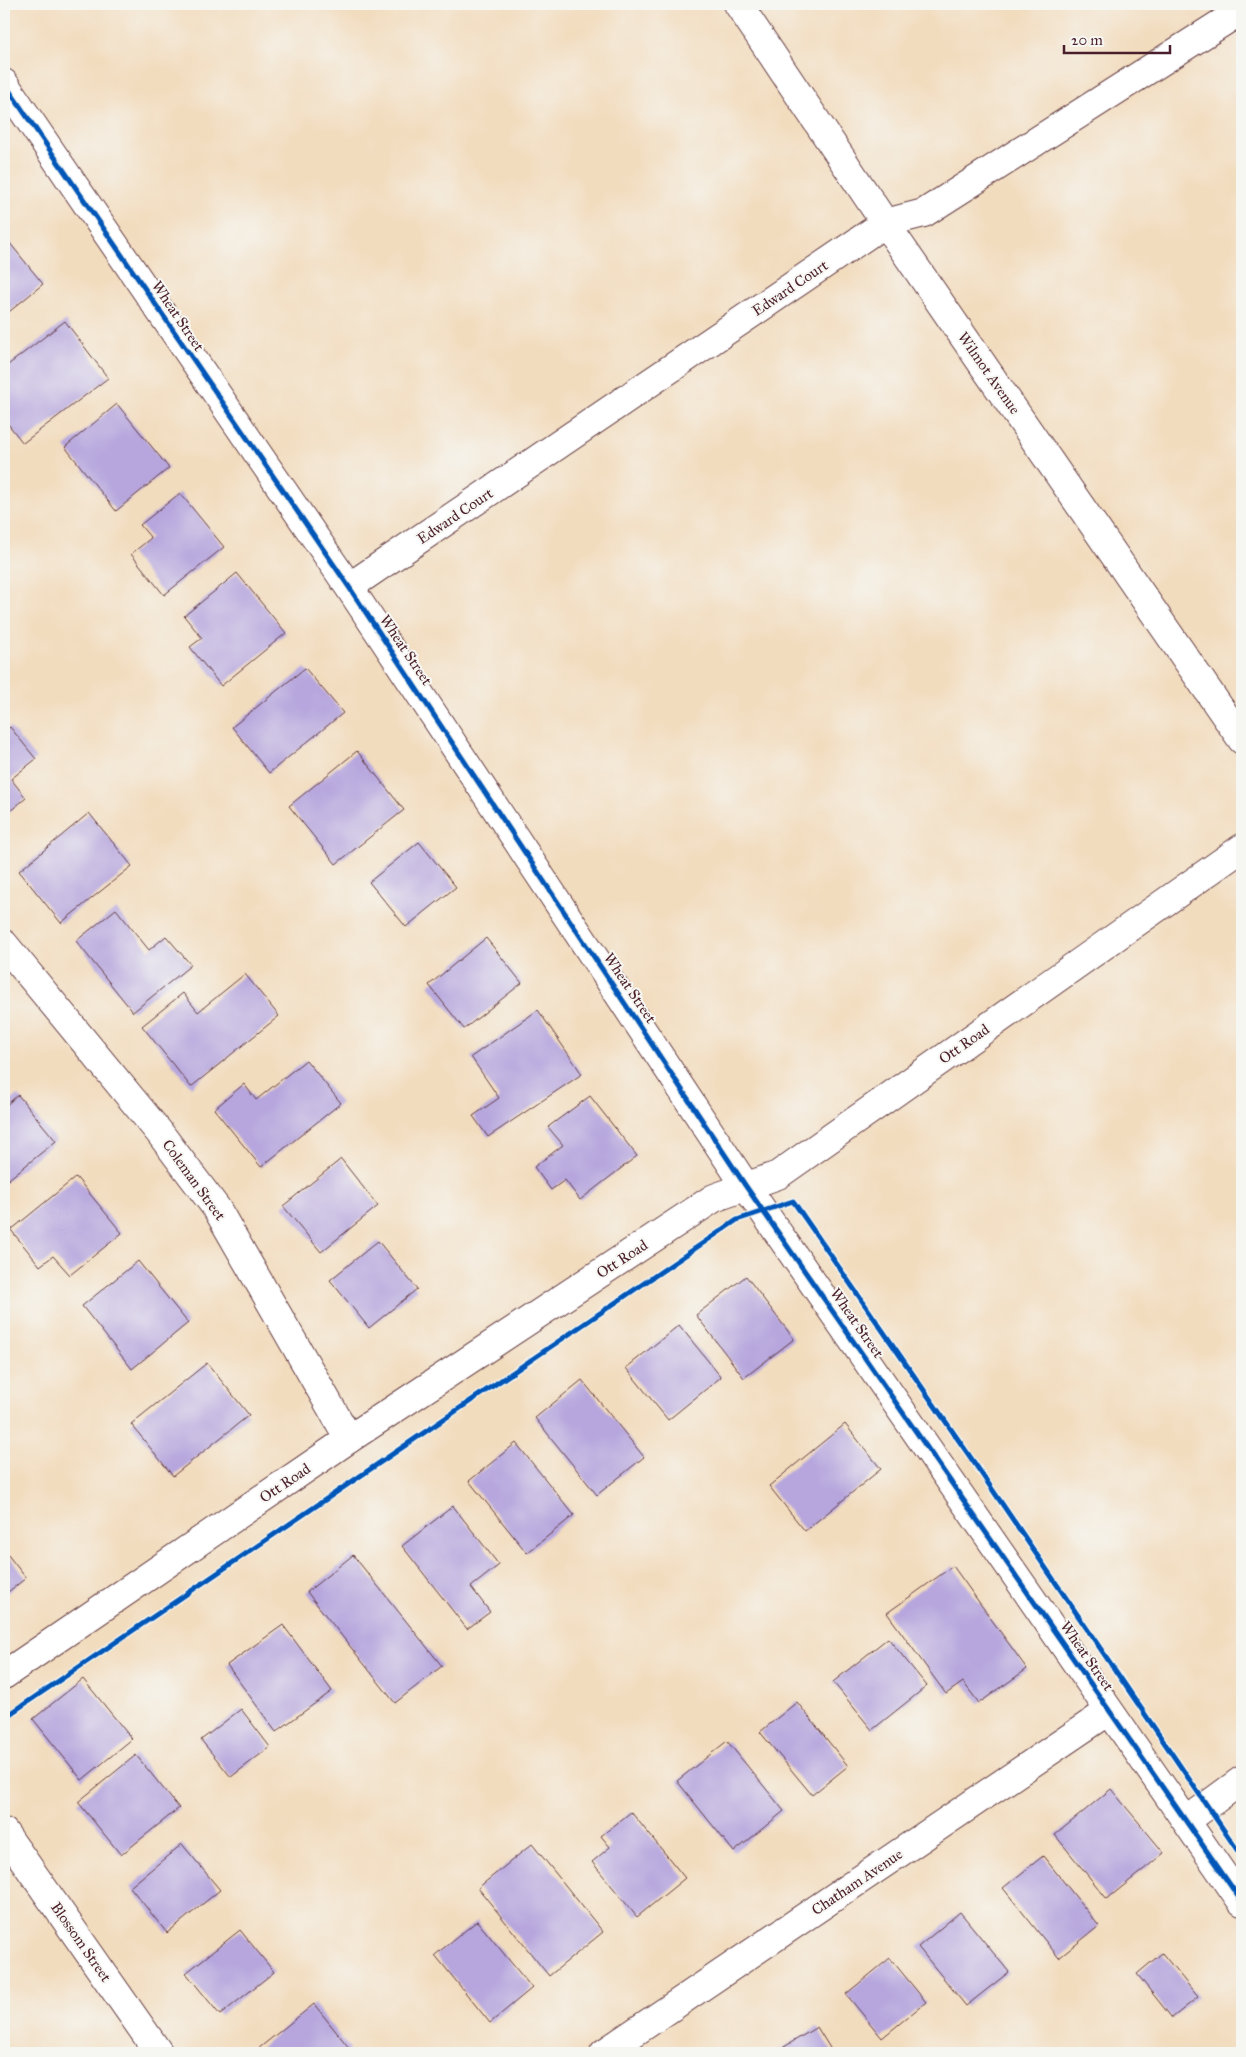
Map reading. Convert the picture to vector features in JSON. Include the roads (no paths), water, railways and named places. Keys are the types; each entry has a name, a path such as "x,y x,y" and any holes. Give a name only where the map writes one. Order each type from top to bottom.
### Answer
{"street":[{"name":"Wilmot Avenue","path":"738,4 885,223 1242,740"},
{"name":"Edward Court","path":"349,587 885,223 924,213 1242,10"},
{"name":"Wheat Street","path":"4,83 349,587 745,1185 1242,1902"},
{"name":"Ott Road","path":"4,1675 349,1439 714,1198 745,1185 778,1175 1242,848"},
{"name":"Coleman Street","path":"4,944 159,1132 218,1209 349,1439"},
{"name":"Chatham Avenue","path":"604,2053 1109,1711"},
{"path":"1186,1821 1242,1780"},
{"name":"Blossom Street","path":"4,1832 159,2053"}]}
